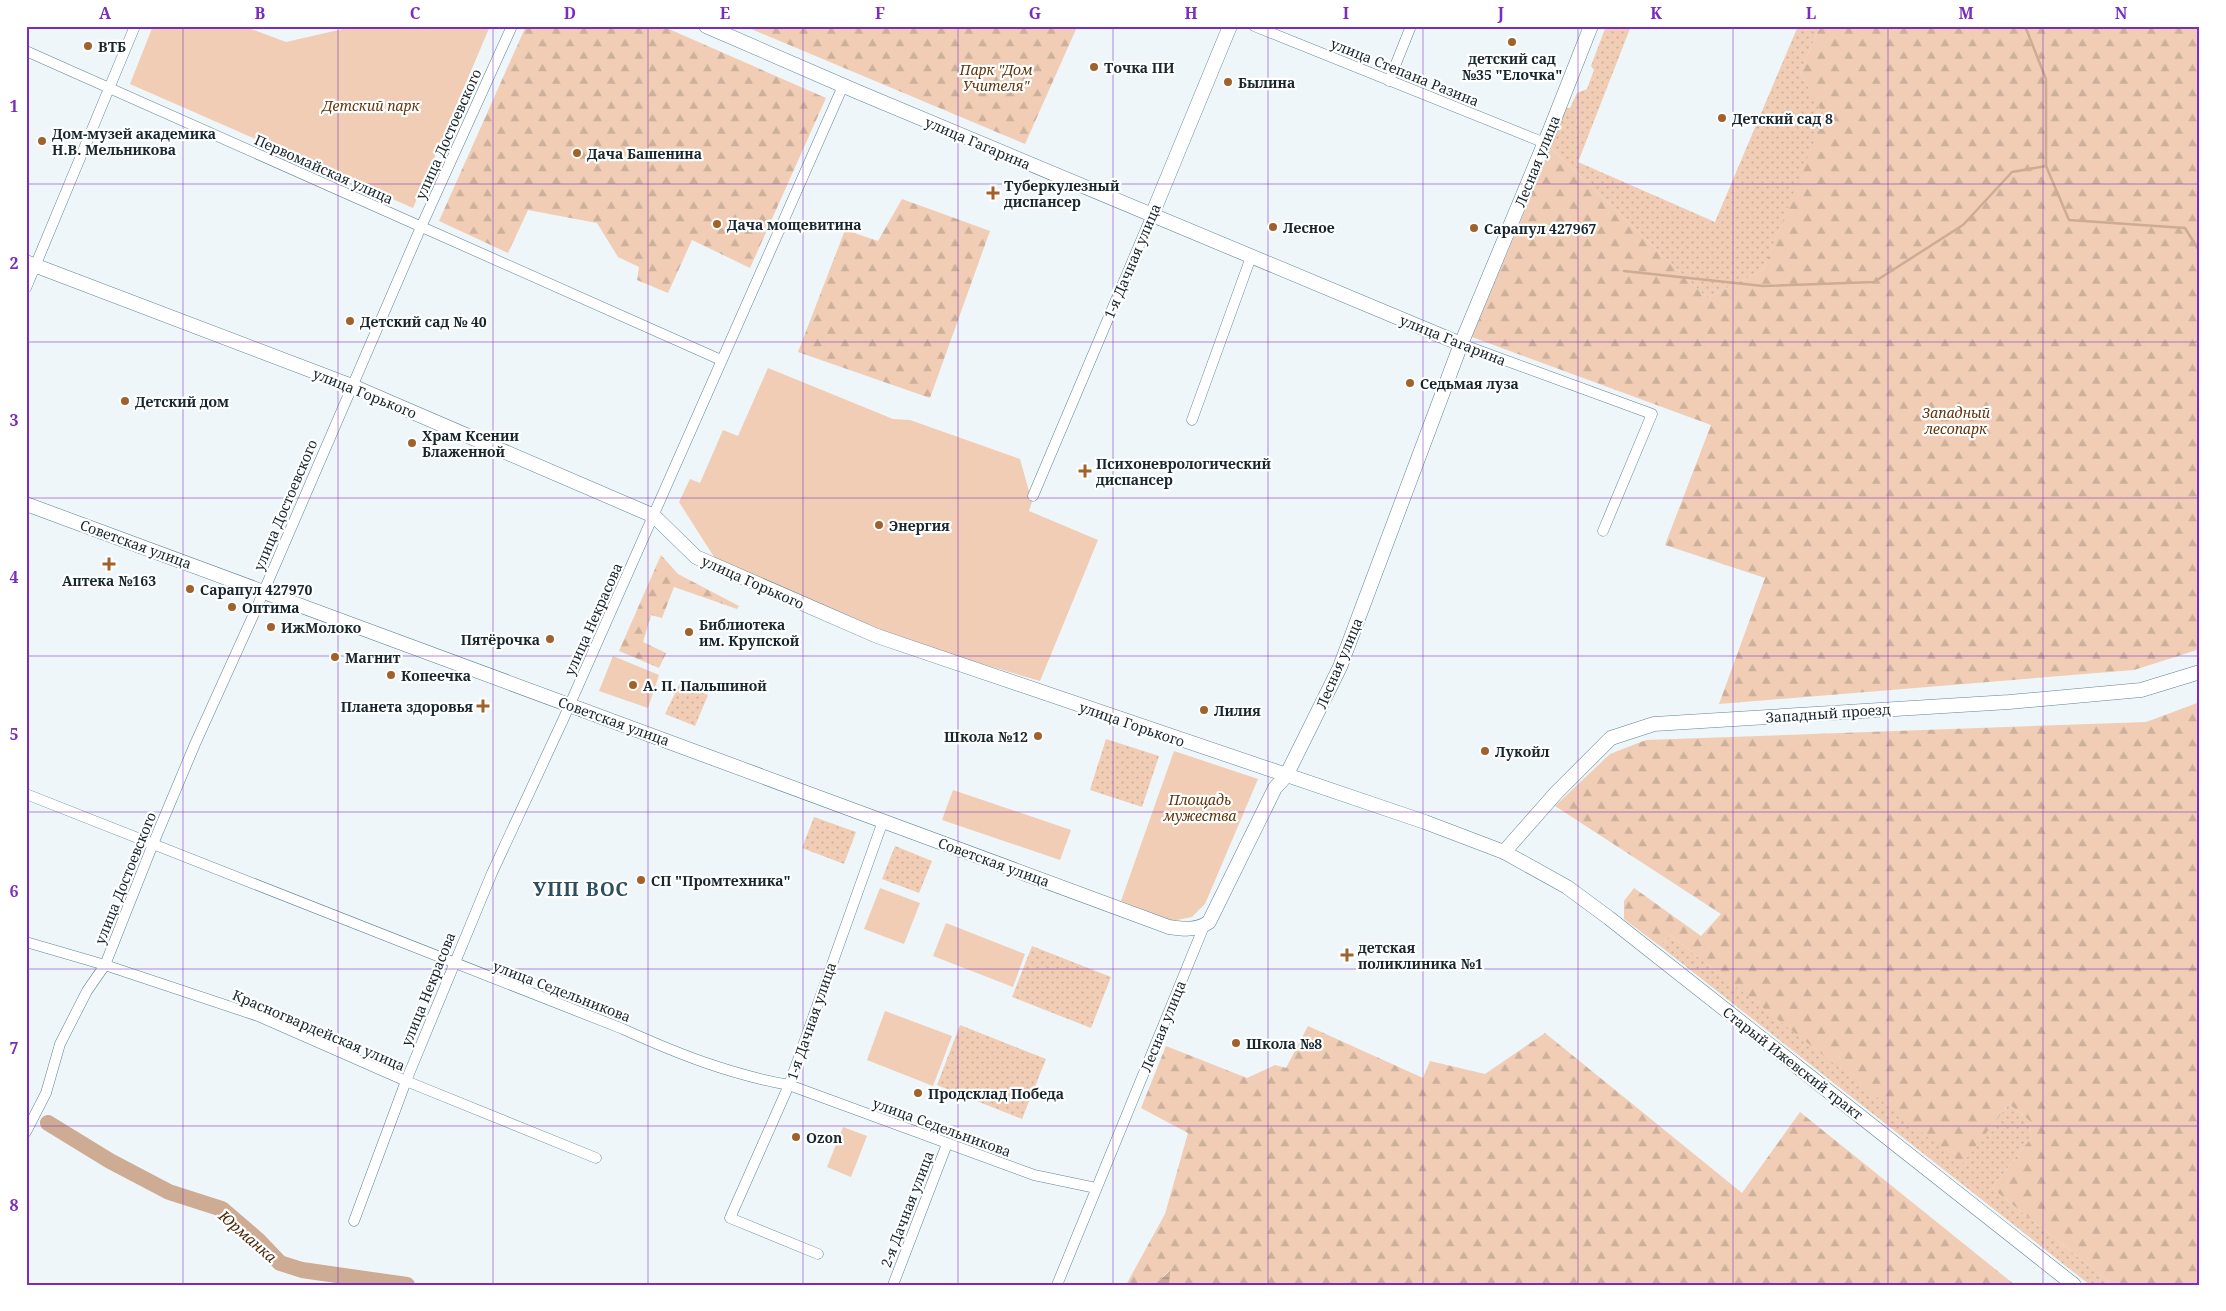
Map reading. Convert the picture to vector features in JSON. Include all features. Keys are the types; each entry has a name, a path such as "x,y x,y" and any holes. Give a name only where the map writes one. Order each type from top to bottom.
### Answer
{"street":[{"path":"26,288 31,264 110,88 135,26"},
{"name":"улица Достоевского","path":"26,1132 46,1093 60,1044 87,991 105,965 152,844 421,227 512,26"},
{"name":"улица Гагарина","path":"706,26 843,86 1461,344 1652,414 1603,531"},
{"name":"1-я Дачная улица","path":"1033,496 1230,26"},
{"name":"улица Степана Разина","path":"1254,26 1545,143"},
{"path":"1389,81 1411,26"},
{"name":"Лесная улица","path":"1057,1285 1204,926 1208,922 1275,788 1286,776 1340,667 1461,344 1545,143 1591,26"},
{"name":"Первомайская улица","path":"26,51 721,360"},
{"name":"улица Некрасова","path":"354,1221 406,1081 492,873 570,705 843,86"},
{"path":"1192,420 1251,257"},
{"name":"улица Горького","path":"31,264 352,386 654,516 696,557 877,636 1425,822 1504,852"},
{"name":"Советская улица","path":"26,504 1169,927 1186,930 1204,926"},
{"name":"Западный проезд","path":"1504,852 1556,793 1611,738 1654,724 2009,702 2141,690 2200,672"},
{"name":"улица Седельникова","path":"26,794 702,1062 751,1078 789,1085 1034,1175 1096,1188"},
{"name":"1-я Дачная улица","path":"818,1254 730,1218 789,1085 883,821"},
{"name":"Старый Ижевский тракт","path":"1504,852 1567,886 2074,1285"},
{"name":"Красногвардейская улица","path":"26,942 105,965 258,1016 406,1081 596,1158"},
{"name":"2-я Дачная улица","path":"893,1285 946,1144"}],"green space":[{"name":"Детский парк","path":"153,26 243,26 286,42 356,26 490,26 413,208 130,84"},
{"path":"526,26 662,26 826,98 750,268 692,240 668,293 637,280 639,267 618,257 597,223 528,210 508,253 439,221"},
{"name":"Парк \"Дом Учителя\"","path":"744,26 1076,26 1077,27 1025,144"},
{"path":"1606,26 1631,26 1578,162 1715,222 1798,26 1820,26 1800,72 1825,116 1763,270 1707,298 1551,148 1566,108 1570,108 1577,93 1587,89 1594,70 1591,66"},
{"name":"Западный лесопарк","path":"1820,26 2200,26 2200,649 2134,670 1719,704 1765,578 1665,545 1711,425 1472,337 1551,148 1707,298 1763,270 1824,116 1800,72"},
{"path":"902,199 990,231 930,398 798,352 845,230 878,241"},
{"name":"Энергия","path":"768,368 893,419 910,420 1020,459 1032,502 1029,511 1098,540 1040,681 915,644 716,560 679,502 690,479 700,483 723,430 738,436"},
{"path":"661,555 678,574 739,606 737,609 674,587 662,618 651,615 643,642 666,653 659,668 619,651"},
{"path":"613,656 659,675 648,708 599,691"},
{"path":"680,683 708,695 695,726 665,714"},
{"path":"2200,702 2200,1285 2113,1285 1992,1188 2031,1138 2030,1121 2009,1104 1962,1164 1670,935 1660,946 1624,919 1624,901 1634,888 1701,936 1721,914 1555,806 1610,754 1646,740 2146,722"},
{"path":"1106,739 1159,756 1142,807 1090,790"},
{"name":"Площадь мужества","path":"1174,751 1258,779 1205,904 1192,917 1172,921 1121,901"},
{"path":"953,790 1071,830 1060,860 942,820"},
{"path":"814,817 856,832 844,864 802,848"},
{"path":"895,846 932,861 919,893 882,879"},
{"path":"880,888 920,903 904,944 864,929"},
{"path":"946,923 1025,954 1013,987 933,956"},
{"path":"1670,935 1962,1163 2009,1104 2030,1121 2031,1138 1992,1188 2113,1285 2090,1285 1660,946"},
{"path":"1032,946 1111,977 1091,1028 1012,997"},
{"path":"885,1011 952,1036 933,1086 867,1060"},
{"path":"960,1025 1046,1059 1022,1119 937,1085"},
{"path":"1308,1026 1423,1078 1430,1061 1485,1074 1545,1033 1742,1193 1800,1112 2015,1285 1169,1285 1169,1271 1154,1285 1126,1285 1165,1214 1188,1133 1141,1108 1166,1046 1247,1078 1275,1065 1286,1068"},
{"path":"843,1127 867,1136 851,1177 827,1167"}],"shaded area":[{"path":"1170,1271 1169,1285 1154,1285"}],"waterway":[{"path":"2025,26 2046,79 2046,166 2069,220 2185,228 2200,252"},
{"path":"1624,271 1763,286 1874,282 1963,225 2012,172 2046,166"},
{"name":"Юрманка","path":"48,1123 110,1161 169,1192 222,1209 258,1240 280,1263 302,1270 407,1285"}],"place":[{"name":"детский сад №35 \"Елочка\"","path":"1512,42"},
{"name":"ВТБ","path":"88,46"},
{"name":"Точка ПИ","path":"1094,67"},
{"name":"Былина","path":"1228,82"},
{"name":"Детский сад 8","path":"1722,118"},
{"name":"Дом-музей академика Н.В. Мельникова","path":"42,141"},
{"name":"Дача Башенина","path":"577,153"},
{"name":"Туберкулезный диспансер","path":"993,193"},
{"name":"Дача мощевитина","path":"717,224"},
{"name":"Лесное","path":"1273,227"},
{"name":"Сарапул 427967","path":"1474,228"},
{"name":"Детский сад № 40","path":"350,321"},
{"name":"Седьмая луза","path":"1410,383"},
{"name":"Детский дом","path":"125,401"},
{"name":"Храм Ксении Блаженной","path":"412,443"},
{"name":"Психоневрологический диспансер","path":"1085,471"},
{"name":"Энергия","path":"879,525"},
{"name":"Аптека №163","path":"109,564"},
{"name":"Сарапул 427970","path":"190,589"},
{"name":"Оптима","path":"232,607"},
{"name":"ИжМолоко","path":"271,627"},
{"name":"Библиотека им. Крупской","path":"689,632"},
{"name":"Пятёрочка","path":"550,639"},
{"name":"Магнит","path":"335,657"},
{"name":"Копеечка","path":"391,675"},
{"name":"А. П. Пальшиной","path":"633,685"},
{"name":"Планета здоровья","path":"483,706"},
{"name":"Лилия","path":"1204,710"},
{"name":"Школа №12","path":"1038,736"},
{"name":"Лукойл","path":"1485,751"},
{"name":"СП \"Промтехника\"","path":"641,880"},
{"name":"детская поликлиника №1","path":"1347,955"},
{"name":"Школа №8","path":"1236,1043"},
{"name":"Продсклад Победа","path":"918,1093"},
{"name":"Ozon","path":"796,1137"}],"district":[{"name":"УПП ВОС","path":"581,889"}]}
